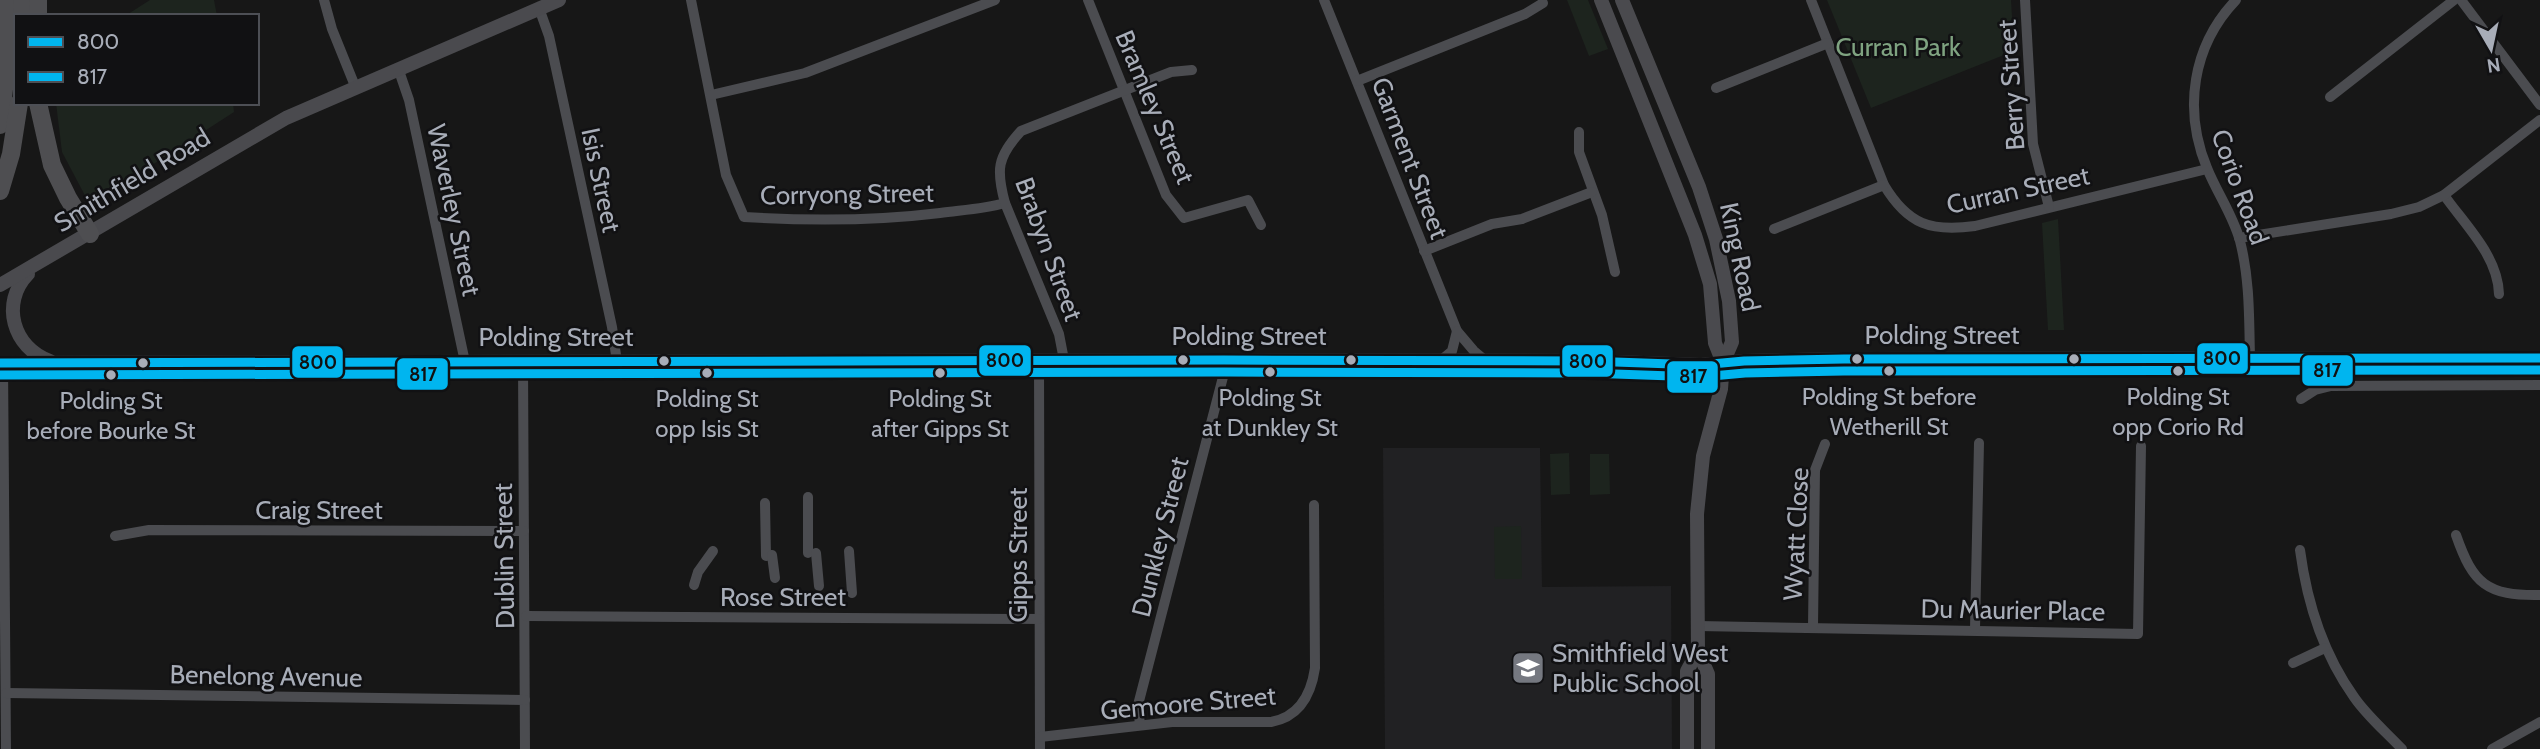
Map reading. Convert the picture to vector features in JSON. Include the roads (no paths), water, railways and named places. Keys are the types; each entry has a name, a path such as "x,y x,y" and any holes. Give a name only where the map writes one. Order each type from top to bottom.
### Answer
{"highway":[{"path":"0,125 4,89 5,0"},
{"path":"0,191 11,154 19,105"},
{"path":"38,105 52,164 68,198 90,234"}],"main road":[{"name":"Smithfield Road","path":"0,285 286,118 559,0"},
{"name":"King Road","path":"1601,0 1695,235 1710,284 1716,343 1723,363"},
{"name":"King Road","path":"1622,0 1699,187 1716,239 1729,301 1732,342 1723,363"},
{"path":"41,262 15,288 13,316 19,334 28,348 40,358 58,364"},
{"name":"Polding Street","path":"2,363 1224,360 1586,361 1652,365 1844,359 2540,358"},
{"path":"1708,749 1708,674 1698,651 1698,487 1703,456 1721,389 1723,363"},
{"path":"1687,749 1687,671 1698,651"}],"street":[{"path":"324,0 328,19 355,86"},
{"name":"Corryong Street","path":"691,0 726,175 744,217 896,218 1005,203"},
{"path":"711,95 805,73 995,0"},
{"name":"Bramley Street","path":"1088,0 1166,195 1184,218 1248,200 1261,225"},
{"name":"Garment Street","path":"1324,0 1457,331 1486,361"},
{"name":"Curran Street","path":"1811,0 1884,185 1906,213 1935,228 1948,230 1975,226 2207,169"},
{"name":"Berry Street","path":"2025,0 2034,144 2049,207"},
{"name":"Corio Road","path":"2236,0 2217,22 2210,35 2197,71 2193,111 2207,169 2239,238 2247,281 2250,358"},
{"path":"2330,97 2454,0"},
{"path":"2460,0 2540,105"},
{"path":"1357,81 1525,14 1543,3"},
{"name":"Isis Street","path":"539,8 549,36 612,327 617,362"},
{"path":"1716,88 1828,43"},
{"name":"Waverley Street","path":"398,68 409,100 465,362"},
{"name":"Brabyn Street","path":"1064,360 1059,334 1005,203 999,181 999,167 1007,146 1021,131 1171,72 1192,71"},
{"path":"2239,238 2419,207 2444,195 2540,120"},
{"path":"1579,132 1579,152 1602,215 1615,272"},
{"path":"1774,229 1884,185"},
{"path":"1424,251 1492,224 1522,219 1592,192"},
{"path":"2444,195 2494,265 2499,279 2499,294"},
{"path":"1440,361 1452,351 1457,331"},
{"name":"Dunkley Street","path":"1140,724 1139,705 1223,377 1224,360"},
{"name":"Gipps Street","path":"1039,361 1040,749"},
{"name":"Dublin Street","path":"523,362 525,749"},
{"path":"2,363 6,749"},
{"path":"2301,399 2315,390 2331,386 2540,385"},
{"path":"1975,629 1979,443"},
{"name":"Wyatt Close","path":"1812,627 1815,470 1825,444"},
{"name":"Du Maurier Place","path":"1698,626 2138,634 2141,446"},
{"path":"808,497 812,553 819,586"},
{"path":"765,503 769,555 775,578"},
{"name":"Gemoore Street","path":"1040,737 1140,724 1271,722 1284,719 1304,702 1310,691 1315,668 1314,505"},
{"name":"Craig Street","path":"115,536 149,530 524,531"},
{"path":"2456,535 2466,564 2476,577 2490,588 2518,595 2540,595"},
{"path":"2300,550 2305,588 2325,648 2355,699 2402,749"},
{"path":"694,585 698,572 713,551"},
{"path":"849,551 852,593"},
{"name":"Rose Street","path":"526,616 1039,619"},
{"path":"2293,663 2325,648"},
{"name":"Benelong Avenue","path":"6,694 525,700"},
{"path":"2492,749 2540,722"}],"place":[{"name":"Polding St before Wetherill St","path":"1889,371"},
{"name":"Polding St opp Corio Rd","path":"2178,371"},
{"name":"Polding St at Dunkley St","path":"1270,372"},
{"name":"Polding St opp Isis St","path":"707,373"},
{"name":"Polding St after Gipps St","path":"940,373"},
{"name":"Polding St before Bourke St","path":"111,375"},
{"name":"Smithfield West Public School","path":"1528,668"}],"park label":[{"name":"Curran Park","path":"1898,47"}]}
